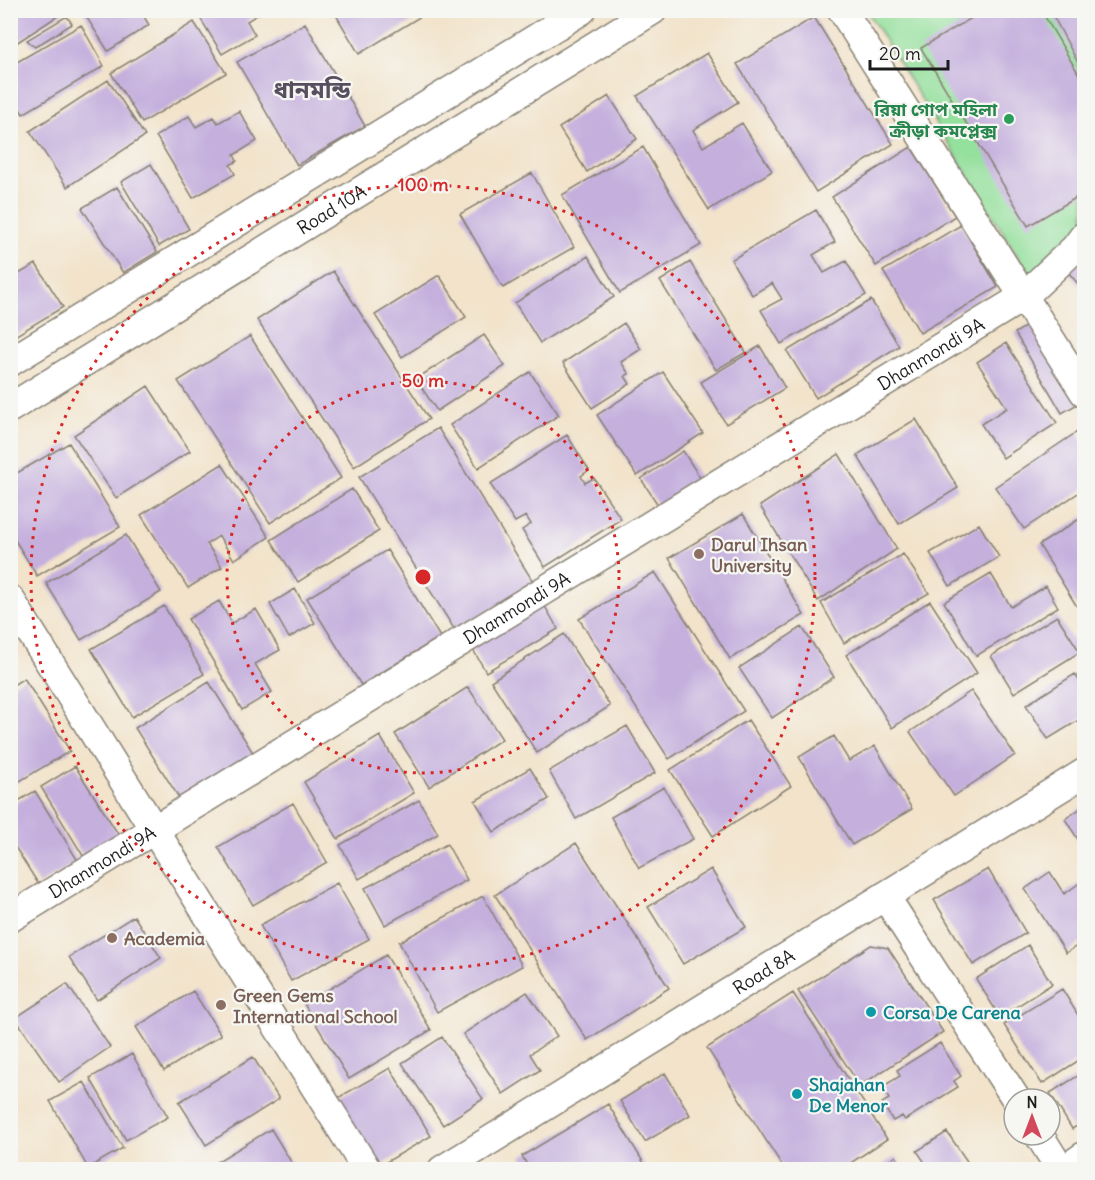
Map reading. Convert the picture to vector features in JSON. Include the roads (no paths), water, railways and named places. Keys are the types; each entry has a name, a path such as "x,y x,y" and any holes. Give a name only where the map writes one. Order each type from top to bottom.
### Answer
{"street":[{"name":"Road 10A","path":"10,362 582,10"},
{"name":"Road 10A","path":"10,408 652,10"},
{"path":"843,10 1084,392"},
{"name":"Dhanmondi 9A","path":"10,918 1023,297 1075,248 1084,236"},
{"path":"10,599 367,1170"},
{"name":"Road 8A","path":"442,1170 1084,773"},
{"path":"885,896 1008,1087"},
{"path":"1047,1147 1063,1170 1084,1156"}],"place":[{"name":"রিয়া গোপ মহিলা ক্রীড়া কমপ্লেক্স","path":"1009,119"},
{"name":"Darul Ihsan University","path":"699,554"},
{"name":"Academia","path":"112,938"},
{"name":"Green Gems International School","path":"221,1005"},
{"name":"Corsa De Carena","path":"871,1012"},
{"name":"Shajahan De Menor","path":"797,1094"}],"district":[{"name":"ধানমন্ডি","path":"312,89"}]}
